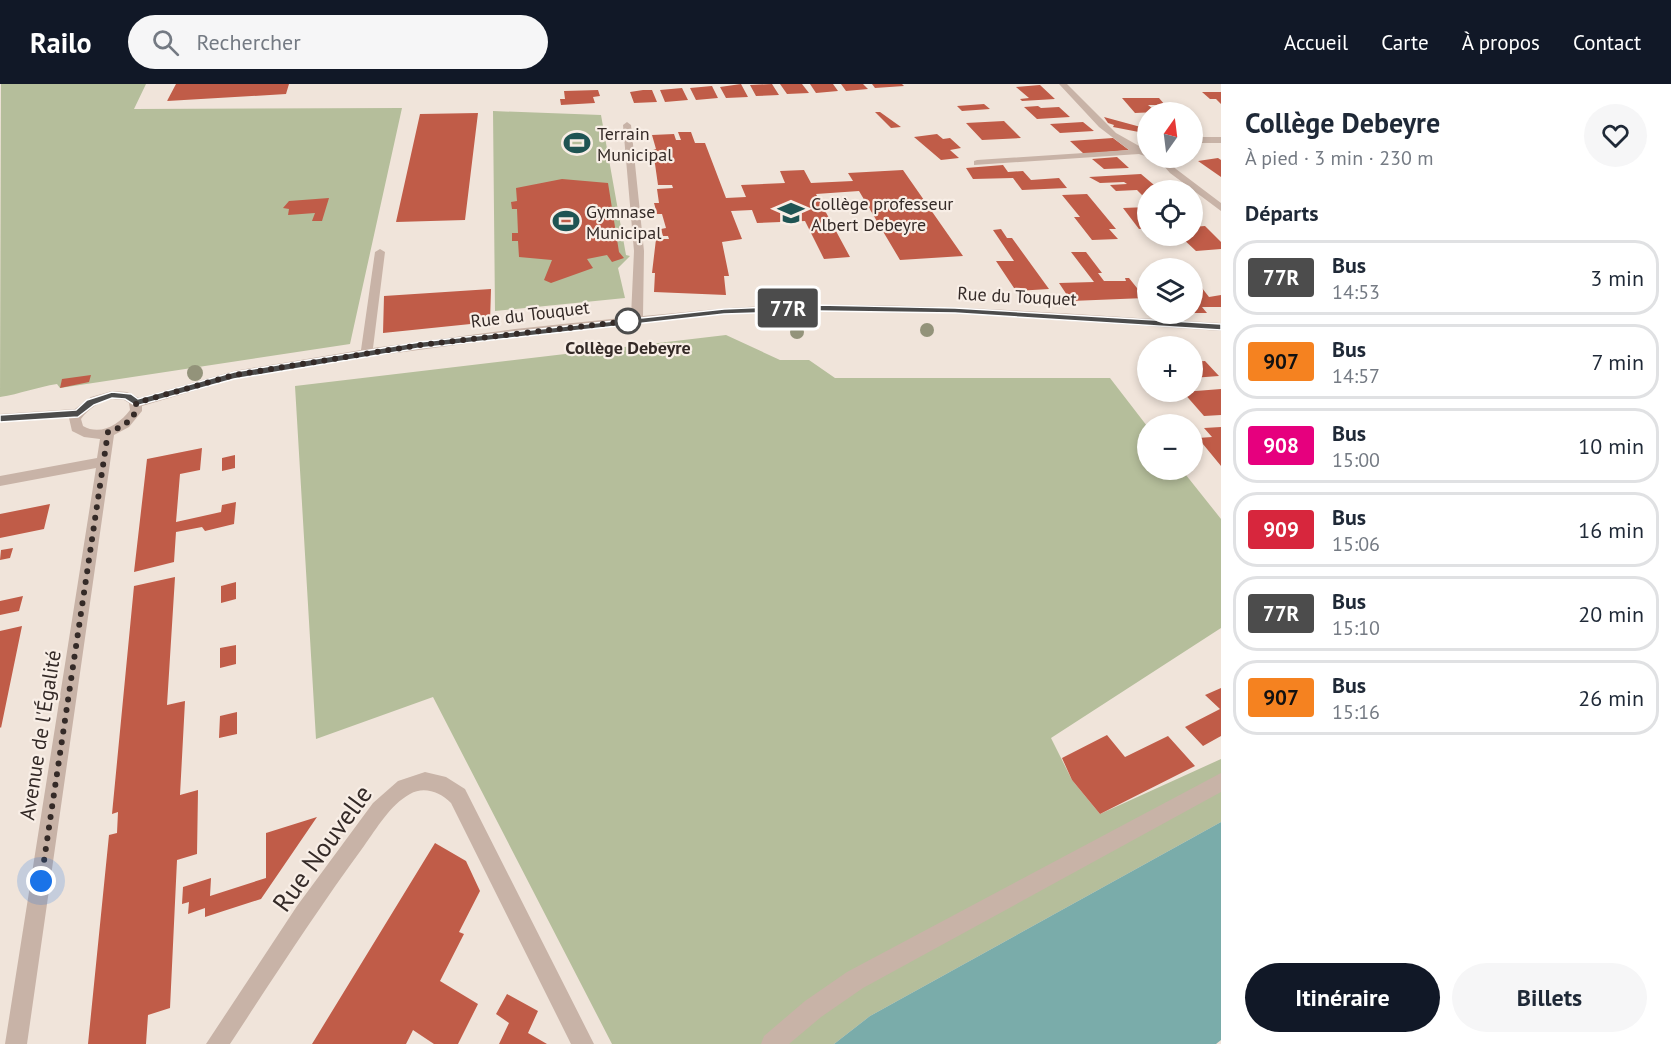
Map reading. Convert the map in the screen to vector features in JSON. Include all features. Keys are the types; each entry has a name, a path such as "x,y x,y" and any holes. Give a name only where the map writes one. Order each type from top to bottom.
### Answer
{"street":[{"path":"1063,84 1100,122 1137,152"},
{"path":"627,124 639,251 637,320"},
{"path":"1203,140 1221,140"},
{"path":"977,163 1137,152"},
{"path":"1170,168 1221,208"},
{"path":"366,353 380,252"},
{"name":"Rue du Touquet","path":"136,403 234,375 366,353 637,320 751,310 852,308 988,312 1221,327"},
{"path":"112,395 127,396 136,403 136,411 129,421 108,432 93,434 81,431 75,422 78,413 90,402 112,395"},
{"path":"0,418 78,413"},
{"name":"Avenue de l'Égalité","path":"16,1044 108,432"},
{"path":"0,481 104,462"},
{"name":"Rue Nouvelle","path":"217,1044 366,829 399,790 413,783 429,782 446,785 458,796 583,1044"},
{"path":"772,1044 813,1010 855,980 1221,782"}],"green space":[{"path":"1,84 146,84 134,109 402,108 350,344 60,388 57,384 0,397"},
{"path":"493,111 601,115 626,255 630,256 618,268 625,298 495,311"},
{"path":"726,335 780,360 809,360 835,378 1110,378 1138,414 1137,480 1190,480 1221,519 1221,628 1051,738 1072,780 1100,814 1221,759 1221,822 870,1016 834,1044 612,1044 433,697 316,739 295,386"}],"water":[{"path":"1221,822 1221,1040 1216,1044 834,1044 870,1016"}],"building":[{"path":"176,84 289,84 286,94 167,101"},
{"path":"741,84 748,97 726,98 720,87"},
{"path":"772,84 779,95 756,96 750,85"},
{"path":"780,84 802,84 809,93 787,94"},
{"path":"810,84 833,84 838,91 816,93"},
{"path":"841,84 863,84 868,89 846,91"},
{"path":"872,84 902,84 904,86 875,88"},
{"path":"1040,85 1055,99 1022,101 1020,99 1029,98 1016,87"},
{"path":"712,86 718,98 696,100 690,88"},
{"path":"682,88 688,100 665,102 660,90"},
{"path":"598,90 600,96 593,97 595,103 561,105 560,99 565,99 564,91"},
{"path":"652,90 657,102 634,103 630,92"},
{"path":"1202,92 1221,92 1221,104 1216,99 1210,99"},
{"path":"1122,98 1159,98 1162,102 1137,102 1137,113"},
{"path":"984,104 990,109 962,111 957,106"},
{"path":"1038,106 1041,108 1059,107 1070,117 1037,119 1024,107"},
{"path":"875,112 880,112 901,127 891,128"},
{"path":"478,113 465,220 396,222 420,114"},
{"path":"1104,117 1137,126 1137,132 1113,127 1114,125 1108,123"},
{"path":"1004,121 1021,138 982,140 966,123"},
{"path":"1083,122 1094,131 1060,133 1050,124"},
{"path":"678,132 691,132 695,143 705,143 726,198 746,197 741,185 785,183 780,171 804,170 811,183 853,181 848,173 903,170 963,256 900,260 859,191 816,194 850,257 824,259 805,221 757,223 752,210 731,211 742,239 722,242 729,276 724,276 726,295 654,292 655,273 652,273 656,239 669,239 668,236 663,236 661,229 666,228 662,214 657,214 654,203 659,203 657,189 673,188 672,185 658,185 653,150 656,149 652,135 674,134 676,140 681,140"},
{"path":"937,134 943,139 950,138 961,148 950,150 959,158 941,160 914,137"},
{"path":"1113,138 1129,150 1084,154 1070,141"},
{"path":"1117,157 1129,168 1104,169 1092,159"},
{"path":"1218,158 1221,160 1221,177 1203,164 1203,160"},
{"path":"1003,165 1008,172 1023,171 1031,180 1059,178 1067,188 1022,190 1013,178 973,179 966,168"},
{"path":"1141,174 1148,180 1137,180 1137,190 1116,191 1110,185 1127,184 1124,182 1100,183 1089,177"},
{"name":"Gymnase Municipal","path":"562,179 608,183 619,252 624,258 612,262 607,255 587,259 593,268 551,283 544,280 552,260 519,257 518,241 512,241 512,233 518,233 517,209 512,209 511,202 517,201 516,188"},
{"path":"1087,194 1116,229 1109,229 1118,239 1092,240 1074,217 1080,217 1062,195"},
{"path":"329,198 322,221 312,221 315,213 288,215 289,209 283,208 289,201"},
{"path":"1137,207 1137,226 1123,208"},
{"path":"1203,226 1221,242 1221,249 1196,251 1191,246 1203,246"},
{"path":"1001,229 1007,238 1012,238 1049,289 1016,291 996,261 1014,261 993,230"},
{"path":"1071,252 1086,252 1102,273 1098,273 1104,281 1126,281 1125,278 1129,278 1137,288 1137,298 1071,301 1059,283 1094,282"},
{"path":"491,289 490,322 383,333 384,296"},
{"path":"1203,289 1209,297 1221,295 1221,307 1203,307"},
{"path":"1203,361 1205,361 1219,376 1203,377"},
{"path":"91,375 89,382 60,388 62,379"},
{"path":"1221,389 1221,415 1204,416 1192,402 1203,402 1203,390"},
{"path":"1221,427 1221,466 1203,444 1203,438 1212,437 1204,428"},
{"path":"202,448 200,470 180,474 176,522 221,512 222,505 236,502 234,524 205,531 202,527 176,532 174,562 134,572 147,459"},
{"path":"235,455 235,468 222,471 222,458"},
{"path":"50,504 44,529 0,538 0,514"},
{"path":"13,548 10,558 0,560 1,550"},
{"path":"175,577 167,705 185,701 180,795 198,790 197,854 177,860 170,1008 148,1015 146,1044 88,1044 109,835 117,833 118,812 112,814 134,586"},
{"path":"236,582 236,599 221,603 221,586"},
{"path":"23,596 19,611 0,615 0,601"},
{"path":"22,626 1,728 0,631"},
{"path":"236,645 236,664 220,668 220,648"},
{"path":"1221,688 1221,736 1203,746 1185,727 1220,709 1205,695"},
{"path":"237,712 237,734 219,738 220,716"},
{"path":"1107,735 1125,757 1168,736 1195,766 1100,814 1072,780 1062,758"},
{"path":"317,817 261,899 205,917 205,908 188,914 189,902 182,904 183,887 211,878 210,896 266,878 266,833"},
{"path":"435,843 466,861 480,891 459,932 464,934 440,981 478,1004 458,1044 434,1044 413,1030 406,1044 312,1044"},
{"path":"507,994 538,1011 528,1033 547,1044 499,1044 509,1023 496,1014"}],"bus line":[{"name":"77R","path":"0,418 78,413 90,402 120,394 133,399 136,403 234,375 420,345 724,311 818,308 955,310 1221,327"}],"place":[{"name":"Terrain Municipal","path":"577,143"},
{"name":"Collège professeur Albert Debeyre","path":"791,213"},
{"name":"Gymnase Municipal","path":"566,221"},
{"name":"Collège Debeyre","path":"628,321"}],"route":[{"path":"41,881 108,432 129,421 136,411 136,403 234,375 420,345 628,321"}]}
